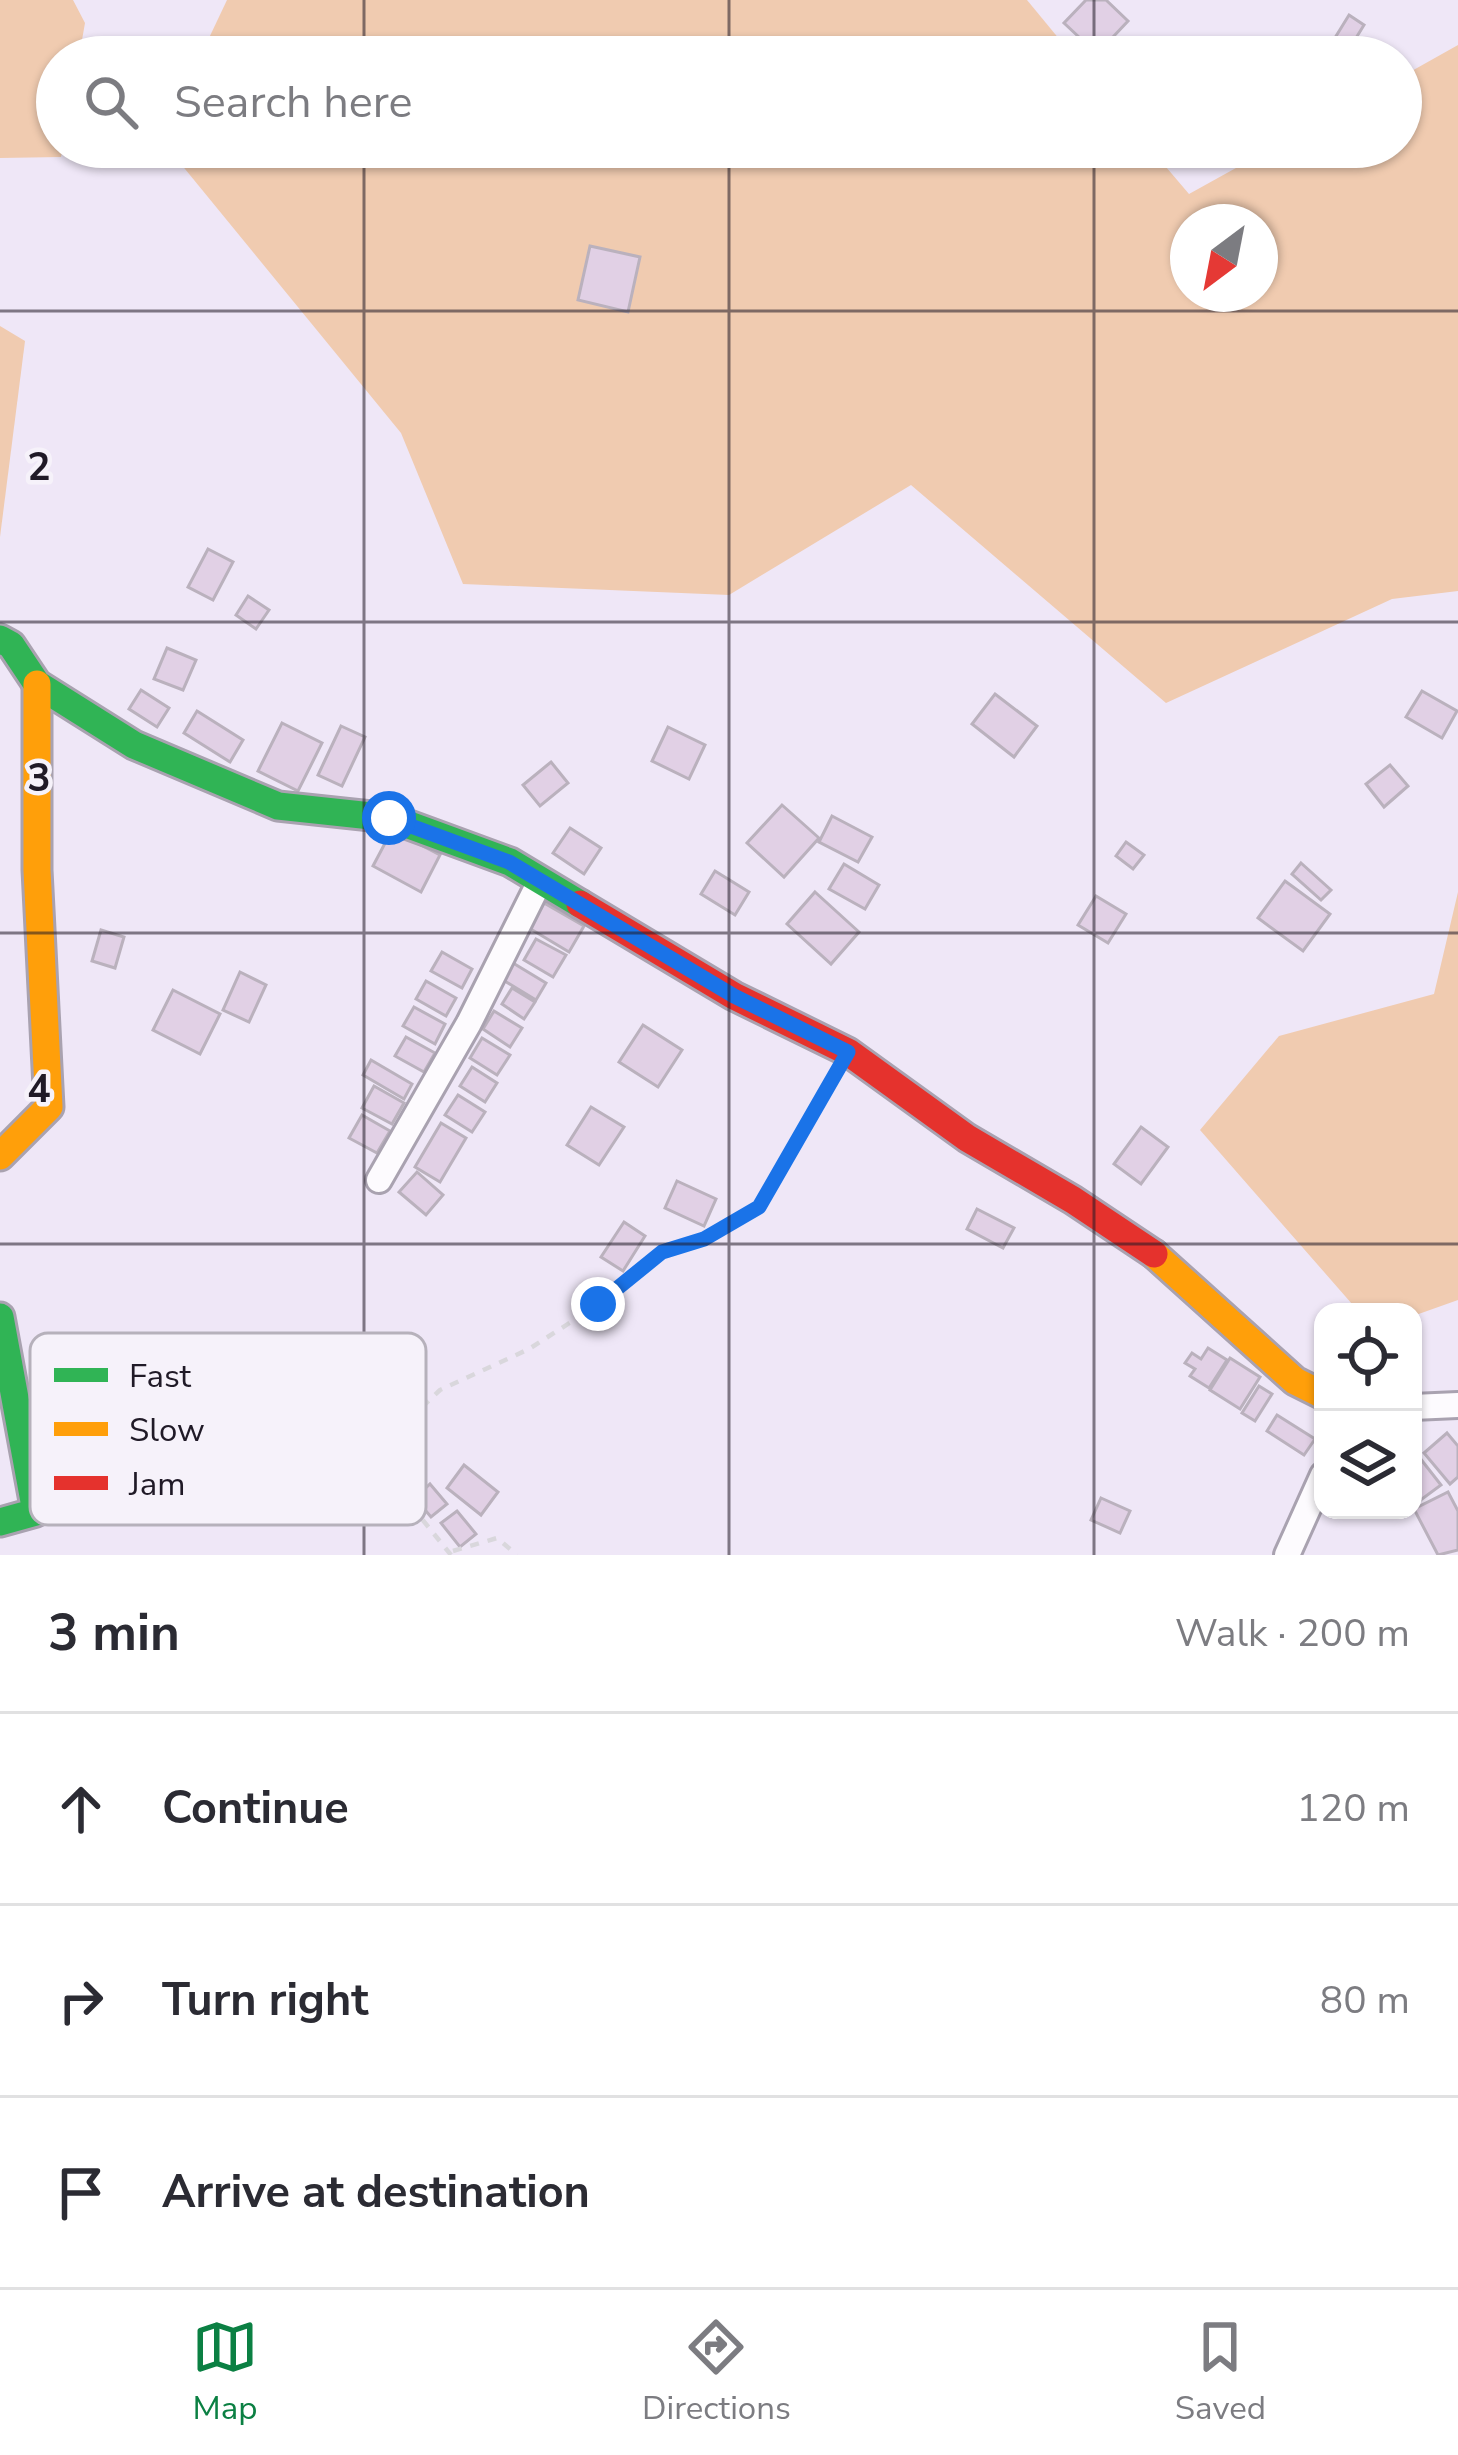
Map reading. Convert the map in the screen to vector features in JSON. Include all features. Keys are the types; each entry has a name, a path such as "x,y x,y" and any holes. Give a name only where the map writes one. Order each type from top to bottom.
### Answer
{"street":[{"path":"0,639 11,645 38,684 134,745 278,806 389,818 509,862 734,996 848,1052 967,1138 1164,1262 1295,1381 1314,1390"},
{"path":"0,1156 50,1107 37,870 38,684"},
{"path":"379,1180 469,1023 540,880"},
{"path":"0,1316 30,1479"},
{"path":"1422,1407 1458,1405"},
{"path":"1287,1555 1314,1495"},
{"path":"0,1522 30,1514"}],"path":[{"path":"426,1403 440,1390 529,1349 598,1304 662,1252 704,1239 759,1207 848,1052"},
{"path":"426,1523 451,1553 497,1538 517,1555"}],"shaded area":[{"path":"0,0 73,0 85,23 83,36 36,36 36,157 0,158"},
{"path":"227,0 1027,0 1057,36 210,36"},
{"path":"1458,45 1458,591 1392,599 1166,703 911,485 729,595 463,584 401,433 184,168 1167,168 1189,194 1236,168 1422,168 1422,65"},
{"path":"0,326 25,341 0,537"},
{"path":"1458,892 1458,1300 1422,1313 1422,1303 1351,1303 1200,1130 1279,1036 1434,994"}],"building":[{"path":"1086,0 1106,0 1128,21 1114,36 1078,36 1064,23"},
{"path":"1349,15 1364,25 1357,36 1336,36"},
{"path":"590,246 640,257 628,312 578,300"},
{"path":"208,549 233,562 213,600 188,587"},
{"path":"248,596 269,610 256,629 236,615"},
{"path":"167,648 196,660 183,690 154,679"},
{"path":"141,690 169,708 157,727 129,709"},
{"path":"1422,691 1457,711 1442,738 1406,717"},
{"path":"995,694 1037,726 1014,757 972,724"},
{"path":"197,711 243,740 230,762 184,733"},
{"path":"282,723 322,743 298,791 258,771"},
{"path":"341,726 365,737 342,786 318,775"},
{"path":"668,727 705,745 689,779 652,761"},
{"path":"551,762 568,783 540,806 523,785"},
{"path":"1390,765 1408,786 1384,807 1366,784"},
{"path":"782,805 819,838 784,877 747,843"},
{"path":"832,816 872,837 858,862 819,842"},
{"path":"570,828 601,848 584,874 553,853"},
{"path":"392,830 440,855 421,892 373,866"},
{"path":"1126,842 1144,855 1133,869 1116,856"},
{"path":"1301,863 1331,890 1321,900 1292,874"},
{"path":"844,864 879,885 865,909 829,889"},
{"path":"715,871 749,892 735,915 701,894"},
{"path":"1285,881 1330,914 1303,951 1258,918"},
{"path":"815,892 859,932 831,964 787,924"},
{"path":"1096,896 1126,914 1108,943 1078,925"},
{"path":"544,903 584,926 569,952 529,928"},
{"path":"101,930 124,937 115,968 92,961"},
{"path":"536,939 566,955 553,977 524,960"},
{"path":"442,952 472,969 462,988 431,971"},
{"path":"513,963 546,983 536,1000 503,980"},
{"path":"240,972 266,985 249,1022 223,1010"},
{"path":"426,981 456,998 446,1016 416,999"},
{"path":"512,988 535,1002 524,1019 502,1004"},
{"path":"173,990 220,1014 200,1054 153,1030"},
{"path":"414,1007 445,1024 435,1044 403,1026"},
{"path":"494,1011 522,1028 510,1047 483,1029"},
{"path":"643,1025 682,1050 658,1087 619,1062"},
{"path":"406,1037 435,1053 424,1072 395,1056"},
{"path":"482,1038 510,1055 497,1075 470,1058"},
{"path":"371,1060 412,1084 404,1099 363,1075"},
{"path":"472,1067 497,1083 485,1102 460,1086"},
{"path":"374,1086 404,1103 392,1124 362,1108"},
{"path":"458,1095 485,1112 472,1132 445,1115"},
{"path":"591,1107 624,1127 599,1165 567,1145"},
{"path":"362,1115 390,1131 377,1153 349,1138"},
{"path":"441,1123 466,1138 440,1182 415,1167"},
{"path":"1141,1127 1168,1147 1141,1184 1114,1164"},
{"path":"417,1172 443,1195 426,1215 399,1192"},
{"path":"677,1181 716,1199 704,1226 665,1208"},
{"path":"977,1209 1014,1228 1003,1248 967,1229"},
{"path":"624,1222 645,1236 623,1271 601,1257"},
{"path":"1208,1348 1227,1360 1209,1388 1190,1376 1195,1369 1185,1363 1192,1353 1201,1359"},
{"path":"1230,1358 1260,1377 1240,1409 1210,1390"},
{"path":"1259,1386 1272,1394 1255,1421 1242,1413"},
{"path":"1277,1415 1314,1440 1304,1455 1267,1431"},
{"path":"1447,1433 1458,1446 1458,1477 1450,1484 1424,1453"},
{"path":"1422,1461 1441,1485 1422,1499"},
{"path":"464,1465 498,1492 481,1515 447,1488"},
{"path":"430,1484 447,1504 431,1517 426,1511"},
{"path":"1448,1492 1458,1511 1458,1550 1438,1555 1419,1519 1422,1505"},
{"path":"1101,1498 1130,1511 1120,1533 1091,1520"},
{"path":"457,1511 476,1534 460,1547 441,1523"}],"traffic: fast":[{"path":"0,639 11,645 37,684 134,745 278,806 390,818 510,862 580,904"},
{"path":"0,1317 30,1480"},
{"path":"0,1522 30,1514"}],"traffic: slow":[{"path":"0,1156 49,1107 37,870 37,684"},
{"path":"1154,1254 1295,1381 1314,1390"}],"traffic: jam":[{"path":"580,904 734,996 848,1052 967,1138 1154,1254"}],"route":[{"path":"389,818 509,862 734,996 848,1052 759,1207 704,1239 662,1252 598,1304"}]}
